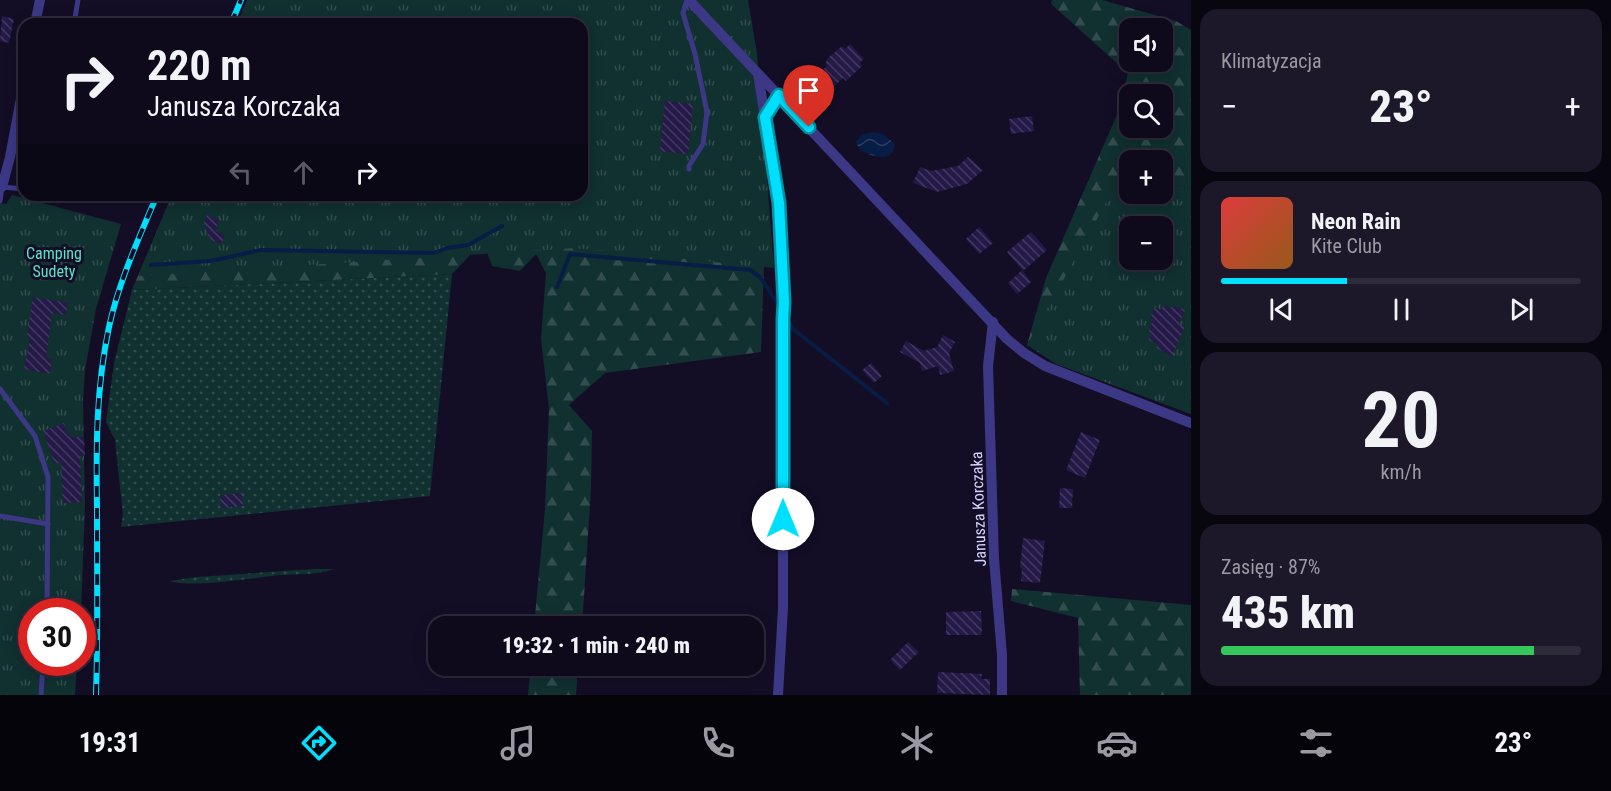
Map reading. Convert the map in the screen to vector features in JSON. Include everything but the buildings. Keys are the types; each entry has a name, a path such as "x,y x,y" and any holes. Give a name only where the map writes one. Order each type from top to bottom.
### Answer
{"street":[{"path":"36,18 40,0"},
{"path":"688,0 1024,353 1045,366 1191,423"},
{"path":"758,74 779,203 784,302 783,608 778,695"},
{"path":"765,117 779,95"},
{"path":"1,187 10,157 18,115"},
{"name":"Janusza Korczaka","path":"993,322 988,366 994,559 1002,655 1002,695"}],"lane":[{"path":"75,18 78,0"},
{"path":"688,0 683,13 695,54 707,112 702,144 689,169"},
{"path":"0,201 1,187 18,188"},
{"path":"0,389 35,436 43,455 48,477 47,598"},
{"path":"0,516 48,524"},
{"path":"41,695 42,676"}],"green space":[{"path":"247,0 743,0 768,147 761,352 605,373 569,405 592,431 591,489 583,616 535,616 545,509 549,409 541,339 546,273 536,254 520,271 492,266 485,246 471,254 452,274 132,290 169,201 588,201 588,18 240,18"},
{"path":"250,0 748,0 757,53 774,268 576,248 138,276 169,201 588,201 588,18 243,18"},
{"path":"1052,0 1102,0 1165,18 1119,18 1119,65 1051,4"},
{"path":"1173,20 1191,30 1191,188 1173,184 1173,150 1119,150 1119,192 1027,345 1046,278 1119,110 1119,138 1173,138 1173,84 1125,84 1128,73 1173,72"},
{"path":"1119,179 1119,204 1173,204 1173,184 1191,188 1191,414 1056,364 1027,345"},
{"name":"Camping Sudety","path":"12,195 18,197 18,201 35,201 121,224 96,309 85,370 83,399 85,504 82,598 18,598 18,676 76,676 75,695 0,695 0,203 6,204"},
{"path":"452,274 430,496 121,527 123,515 115,440 106,422 114,363 132,290"},
{"path":"334,569 207,583 169,581 197,577"},
{"path":"1012,589 1191,605 1191,695 1080,695 1078,618 1011,601"},
{"path":"530,676 577,676 576,695 528,695"}],"water":[{"path":"873,132 883,134 895,144 890,155 880,157 859,149 856,142 861,135"}],"waterway":[{"path":"151,265 211,261 261,250 434,253 447,248 468,245 502,226"},
{"path":"557,287 570,254 750,270 760,277 780,307"},
{"path":"787,319 793,329 887,403"}],"railway":[{"path":"234,18 241,0"},
{"path":"96,695 99,395 109,327 118,293 155,201"}],"route":[{"path":"783,519 784,302 779,203 765,117 779,95 809,127"}]}
